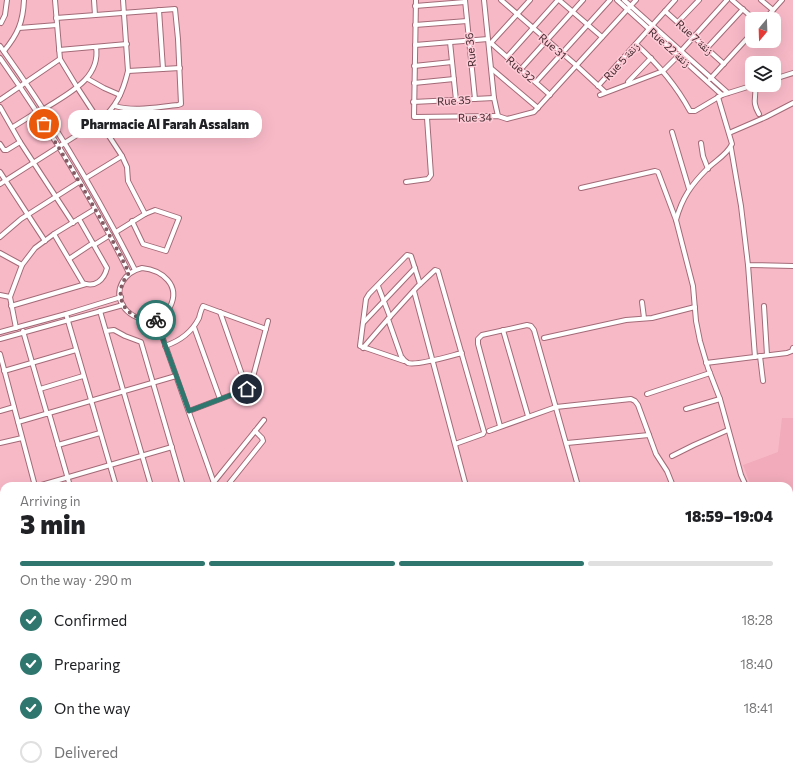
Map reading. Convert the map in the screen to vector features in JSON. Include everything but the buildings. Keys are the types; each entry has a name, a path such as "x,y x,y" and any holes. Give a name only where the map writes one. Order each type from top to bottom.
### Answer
{"street":[{"path":"1,23 5,15 7,0"},
{"path":"4,51 17,35 24,0"},
{"path":"55,0 60,59 122,156 127,167 128,181 145,214"},
{"path":"94,0 95,15"},
{"path":"0,184 100,121 115,106 128,72 123,0"},
{"path":"413,102 416,0"},
{"path":"484,0 488,39 490,44 494,98 498,116"},
{"name":"Rue 31","path":"501,0 605,92"},
{"path":"490,44 530,0"},
{"path":"507,57 559,0 602,38"},
{"path":"521,69 583,0"},
{"path":"536,82 610,0"},
{"name":"Rue 22 زنقة","path":"617,0 629,7 709,79 728,93"},
{"name":"Rue 22 زنقة","path":"624,0 629,7"},
{"path":"492,69 538,108 636,0"},
{"name":"Rue 5 زنقة","path":"598,86 675,0"},
{"path":"678,22 699,0"},
{"path":"600,94 663,71 727,0"},
{"path":"732,0 746,12"},
{"path":"762,0 773,10 782,0"},
{"path":"415,6 465,1"},
{"name":"Rue 36","path":"465,1 475,99"},
{"path":"56,18 173,8 176,11 182,101 178,105 129,108 115,106"},
{"path":"707,48 743,9"},
{"path":"159,10 163,69"},
{"name":"Rue 7 زنقة","path":"665,11 724,64"},
{"path":"415,25 467,21"},
{"path":"19,28 57,25"},
{"path":"415,45 488,39"},
{"path":"709,79 745,41"},
{"path":"450,42 456,100"},
{"path":"59,50 127,44"},
{"name":"Rue 32","path":"490,44 550,95"},
{"path":"636,44 663,71 681,94 690,112 695,111 720,96 745,88"},
{"path":"0,46 26,82 66,143 116,232 135,270"},
{"path":"44,109 88,79 96,61 96,47"},
{"path":"0,58 37,112 80,182 110,235 129,273"},
{"path":"627,84 651,58"},
{"path":"0,100 60,59"},
{"path":"414,66 452,62"},
{"path":"128,72 180,68"},
{"path":"781,76 793,72"},
{"path":"88,79 120,95"},
{"path":"414,83 454,79"},
{"name":"Rue 22 زنقة","path":"709,79 720,96"},
{"path":"756,92 754,103 759,114"},
{"path":"720,96 732,141 731,148 741,206 758,356 763,381"},
{"name":"Rue 35","path":"413,102 494,98"},
{"name":"Rue 34","path":"413,102 414,118 498,116 507,119 534,112 538,108"},
{"path":"729,133 766,117 793,103"},
{"path":"0,107 13,127 20,142 57,196 73,223"},
{"path":"13,127 37,112"},
{"path":"0,118 5,114"},
{"path":"406,182 428,179 431,175 427,118"},
{"path":"672,132 689,189"},
{"path":"0,144 4,150 7,150 20,142"},
{"path":"701,143 703,156 708,169"},
{"path":"676,220 680,206 689,189 731,148"},
{"path":"86,178 122,156"},
{"path":"0,172 45,241"},
{"path":"582,188 657,172 676,220 693,286 700,341 706,363 720,399 745,482"},
{"path":"0,237 27,215 80,182"},
{"path":"16,328 10,297 22,265 35,248 54,234 95,209"},
{"path":"116,232 132,222 145,214 155,210 178,218 166,251 143,244 132,222"},
{"path":"11,306 103,279 106,271 105,265 79,219"},
{"path":"54,234 80,278 86,284"},
{"path":"69,259 110,235"},
{"path":"0,252 22,265"},
{"path":"420,284 412,256 408,255 367,296 359,343 360,347 413,364 462,353"},
{"path":"748,265 793,266"},
{"path":"142,268 157,271 166,277 171,285 173,293 170,308 165,314 156,319 138,318 129,312 123,305 120,290 122,283 129,273 135,270 142,268"},
{"path":"363,323 415,268"},
{"path":"363,348 432,271 437,270 484,432 483,434 455,444"},
{"path":"378,286 404,361"},
{"path":"414,291 465,482"},
{"path":"0,295 10,297"},
{"path":"0,332 121,297"},
{"path":"642,302 644,318"},
{"path":"0,339 123,305"},
{"path":"165,346 183,338 194,327 203,306 266,329"},
{"path":"764,306 767,355"},
{"path":"544,338 695,307"},
{"path":"100,311 150,482"},
{"path":"220,312 248,389"},
{"path":"66,314 115,482"},
{"path":"156,319 214,482"},
{"path":"248,389 268,321"},
{"path":"500,426 478,339 482,335 525,324 529,325 533,328 577,482"},
{"path":"22,326 69,482"},
{"path":"194,327 220,400"},
{"path":"106,331 114,330 141,342 183,482"},
{"path":"504,330 528,416"},
{"path":"706,363 790,353 793,348"},
{"path":"0,377 5,373 32,362 76,350"},
{"path":"0,354 34,482"},
{"path":"647,394 710,373"},
{"path":"40,389 83,376"},
{"path":"18,422 176,376"},
{"path":"189,411 255,386"},
{"path":"489,431 556,407 631,399 638,405 656,454 667,471 671,482"},
{"path":"686,409 720,399"},
{"path":"0,411 14,407"},
{"path":"217,482 264,420"},
{"path":"672,456 694,444 728,430"},
{"path":"230,482 263,441 255,431"},
{"path":"58,445 100,433"},
{"path":"567,443 649,435"},
{"path":"0,443 22,438"},
{"path":"50,482 172,446"}],"shaded area":[{"path":"782,418 793,418 793,482 749,482 743,465 778,452"}],"way so far":[{"path":"44,124 80,182 110,235 129,273 125,277 120,290 123,305 129,312 138,318 156,320"}],"place":[{"name":"Pharmacie Al Farah Assalam","path":"44,124"}],"route":[{"path":"156,320 189,411 247,389"}]}
